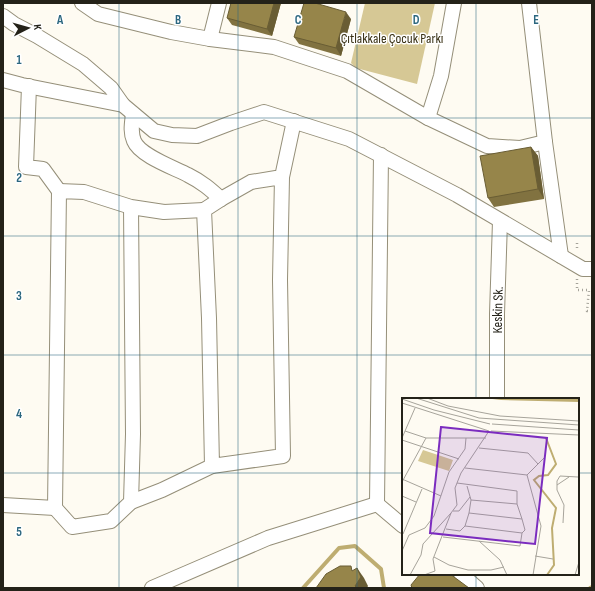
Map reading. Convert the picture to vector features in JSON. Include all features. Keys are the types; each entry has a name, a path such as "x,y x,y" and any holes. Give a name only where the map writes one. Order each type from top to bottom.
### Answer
{"street":[{"path":"82,3 98,14 171,32 210,39 274,47 347,71 428,118 487,146 520,148 545,142"},
{"path":"210,39 219,3"},
{"path":"428,118 441,76 454,3"},
{"path":"529,3 560,256"},
{"path":"3,16 14,24 83,64 111,88 128,110 154,131 172,135 197,136 264,112 294,121 349,139 457,196 583,269 592,270"},
{"path":"3,80 128,110"},
{"path":"29,86 26,166 43,169 59,192 55,508 72,527 111,521 131,502 162,490 212,466 282,456 280,280 282,178 294,121"},
{"path":"128,110 134,142 140,150 208,187 221,199"},
{"path":"377,504 381,155"},
{"path":"59,192 84,192 131,207 164,212 204,210 251,182 282,178"},
{"path":"131,207 133,434 131,502"},
{"path":"204,210 209,318 212,466"},
{"name":"Keskin Sk.","path":"497,398 496,314 500,221"},
{"path":"377,504 402,525"},
{"path":"152,588 268,538 377,504"},
{"path":"3,505 55,508"},
{"path":"462,575 478,588"}],"path":[{"path":"577,290 589,290 588,311 592,311"}],"green space":[{"name":"Çıtlakkale Çocuk Parkı","path":"365,3 435,3 417,84 356,68 351,63"}],"building":[{"path":"231,3 274,3 267,29 227,18"},
{"path":"304,3 315,3 346,12 336,48 294,37"},
{"path":"531,147 538,189 488,198 480,156"},
{"path":"340,566 351,566 352,571 357,568 361,577 355,586 357,588 316,588 326,574"},
{"path":"419,575 451,575 469,588 412,588 411,585"}],"waterway":[{"path":"303,588 339,548 355,546 381,569 384,588"}]}
